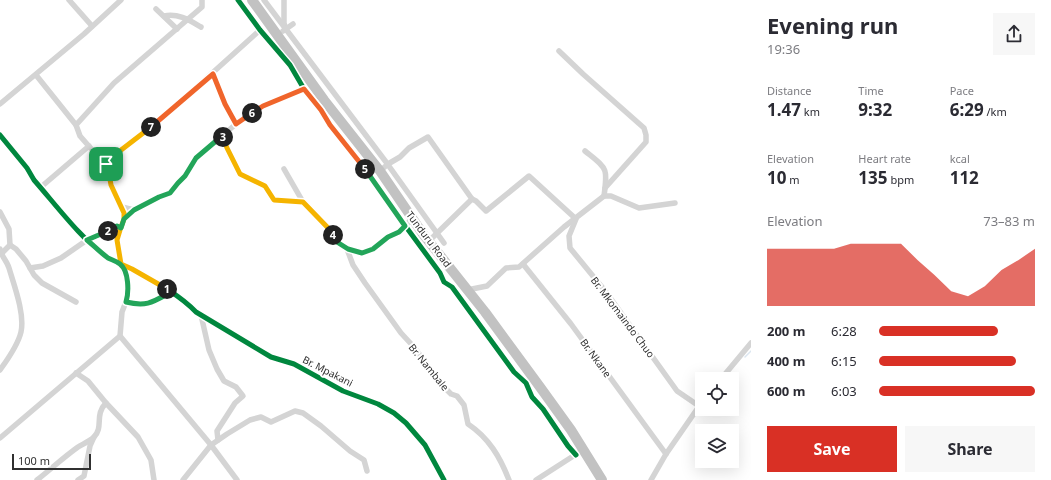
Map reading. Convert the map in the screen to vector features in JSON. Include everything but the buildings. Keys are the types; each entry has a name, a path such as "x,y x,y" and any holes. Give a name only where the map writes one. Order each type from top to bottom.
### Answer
{"highway":[{"name":"Tunduru Road","path":"252,0 282,31 324,100 384,167 413,218 429,241 466,290 485,312 540,387 571,430 580,452 602,480"}],"street":[{"path":"69,0 92,26"},
{"path":"0,104 36,75 121,0"},
{"path":"76,124 114,83 202,7 202,0"},
{"path":"238,0 260,30 290,65 304,89 321,110 330,125 362,164 440,273 444,282 452,287 514,372 526,383 532,397 543,409 568,446 580,452"},
{"path":"264,0 282,31"},
{"path":"282,31 284,23 284,0"},
{"path":"156,9 177,29"},
{"path":"164,16 177,15 188,19 201,27"},
{"path":"282,31 294,24"},
{"path":"106,164 213,74 260,30"},
{"path":"559,51 644,128 646,142 605,188"},
{"path":"213,74 225,104 236,124"},
{"path":"36,75 76,124 80,136 106,164 111,185 124,213 124,219 117,240 121,264 126,276 128,289 126,302 122,312 120,336 212,445 237,480"},
{"path":"124,219 134,210 170,193 185,176 196,158 236,124 263,106 304,89"},
{"name":"Br. Mpakani","path":"0,135 41,187 87,240 103,254 171,292 196,312 271,357 294,364 343,391 378,404 394,413 406,423 425,444 444,480"},
{"path":"223,135 227,148 240,174 265,186 274,200 303,202"},
{"path":"444,243 384,167 400,157 409,148 428,137 472,199 486,211 529,176 576,219"},
{"path":"41,187 89,146"},
{"path":"585,151 603,165 607,176 604,196"},
{"path":"284,169 303,202 331,231 337,242 348,249 362,253 373,249 388,237 399,232 413,218"},
{"path":"466,290 487,286 506,268 519,267 604,196 611,196 639,208 675,203"},
{"path":"429,241 472,199"},
{"path":"122,207 134,210"},
{"path":"0,212 8,229 10,245 16,249 26,261 34,274 42,283 76,302"},
{"name":"Br. Mkomaindo Chuo","path":"576,219 569,236 570,248 606,292 677,391 695,401"},
{"path":"30,268 44,266 61,258 87,240 117,226 121,228"},
{"path":"0,370 15,347 21,331 21,309 6,261 0,251 10,245"},
{"name":"Br. Nambale","path":"348,249 353,265 400,333 413,346 444,387 451,394 457,396 464,405 468,424 488,441 502,463 509,480"},
{"name":"Br. Nkane","path":"523,264 571,324 666,454"},
{"path":"126,302 138,305 153,302 171,292"},
{"path":"201,315 209,350 217,369 224,381 236,387 243,396 236,403 217,431 218,440"},
{"path":"0,438 120,336"},
{"path":"727,372 751,343"},
{"path":"76,373 88,381 106,403 138,437 151,460 154,480"},
{"path":"78,480 84,478 90,446 98,431 99,416 106,403"},
{"path":"183,480 212,445 250,420 261,417 271,422 295,411 303,412 322,426 350,451 364,460 367,471"},
{"path":"651,480 666,454 695,411"},
{"path":"37,480 78,447 94,437"},
{"path":"536,480 580,452"}],"waterway":[{"path":"745,357 751,351"}],"cycle path":[{"path":"238,0 260,30 290,65 304,89 321,110 330,125 362,164 440,273 444,282 452,287 514,372 526,383 532,397 543,409 568,446 576,455"},
{"path":"0,135 60,211 98,250 111,260 130,268 166,289 196,312 271,357 294,364 343,391 378,404 394,413 406,423 425,445 444,480"}],"route":[{"path":"106,164 111,185 124,213 124,219 120,230 117,240 121,264 171,292 153,302 138,305 126,302 128,289 126,276 121,264 109,259 87,240 117,226 121,228 124,219 130,216 134,210 170,193 185,176 196,158 223,135 227,148 240,174 265,186 274,200 303,202 331,231 337,242 348,249 354,252 362,253 373,249 388,237 399,232 405,226 362,164 340,135 330,125 311,96 304,89 263,106 236,124 225,104 213,74 137,139 112,157 106,164"}]}
